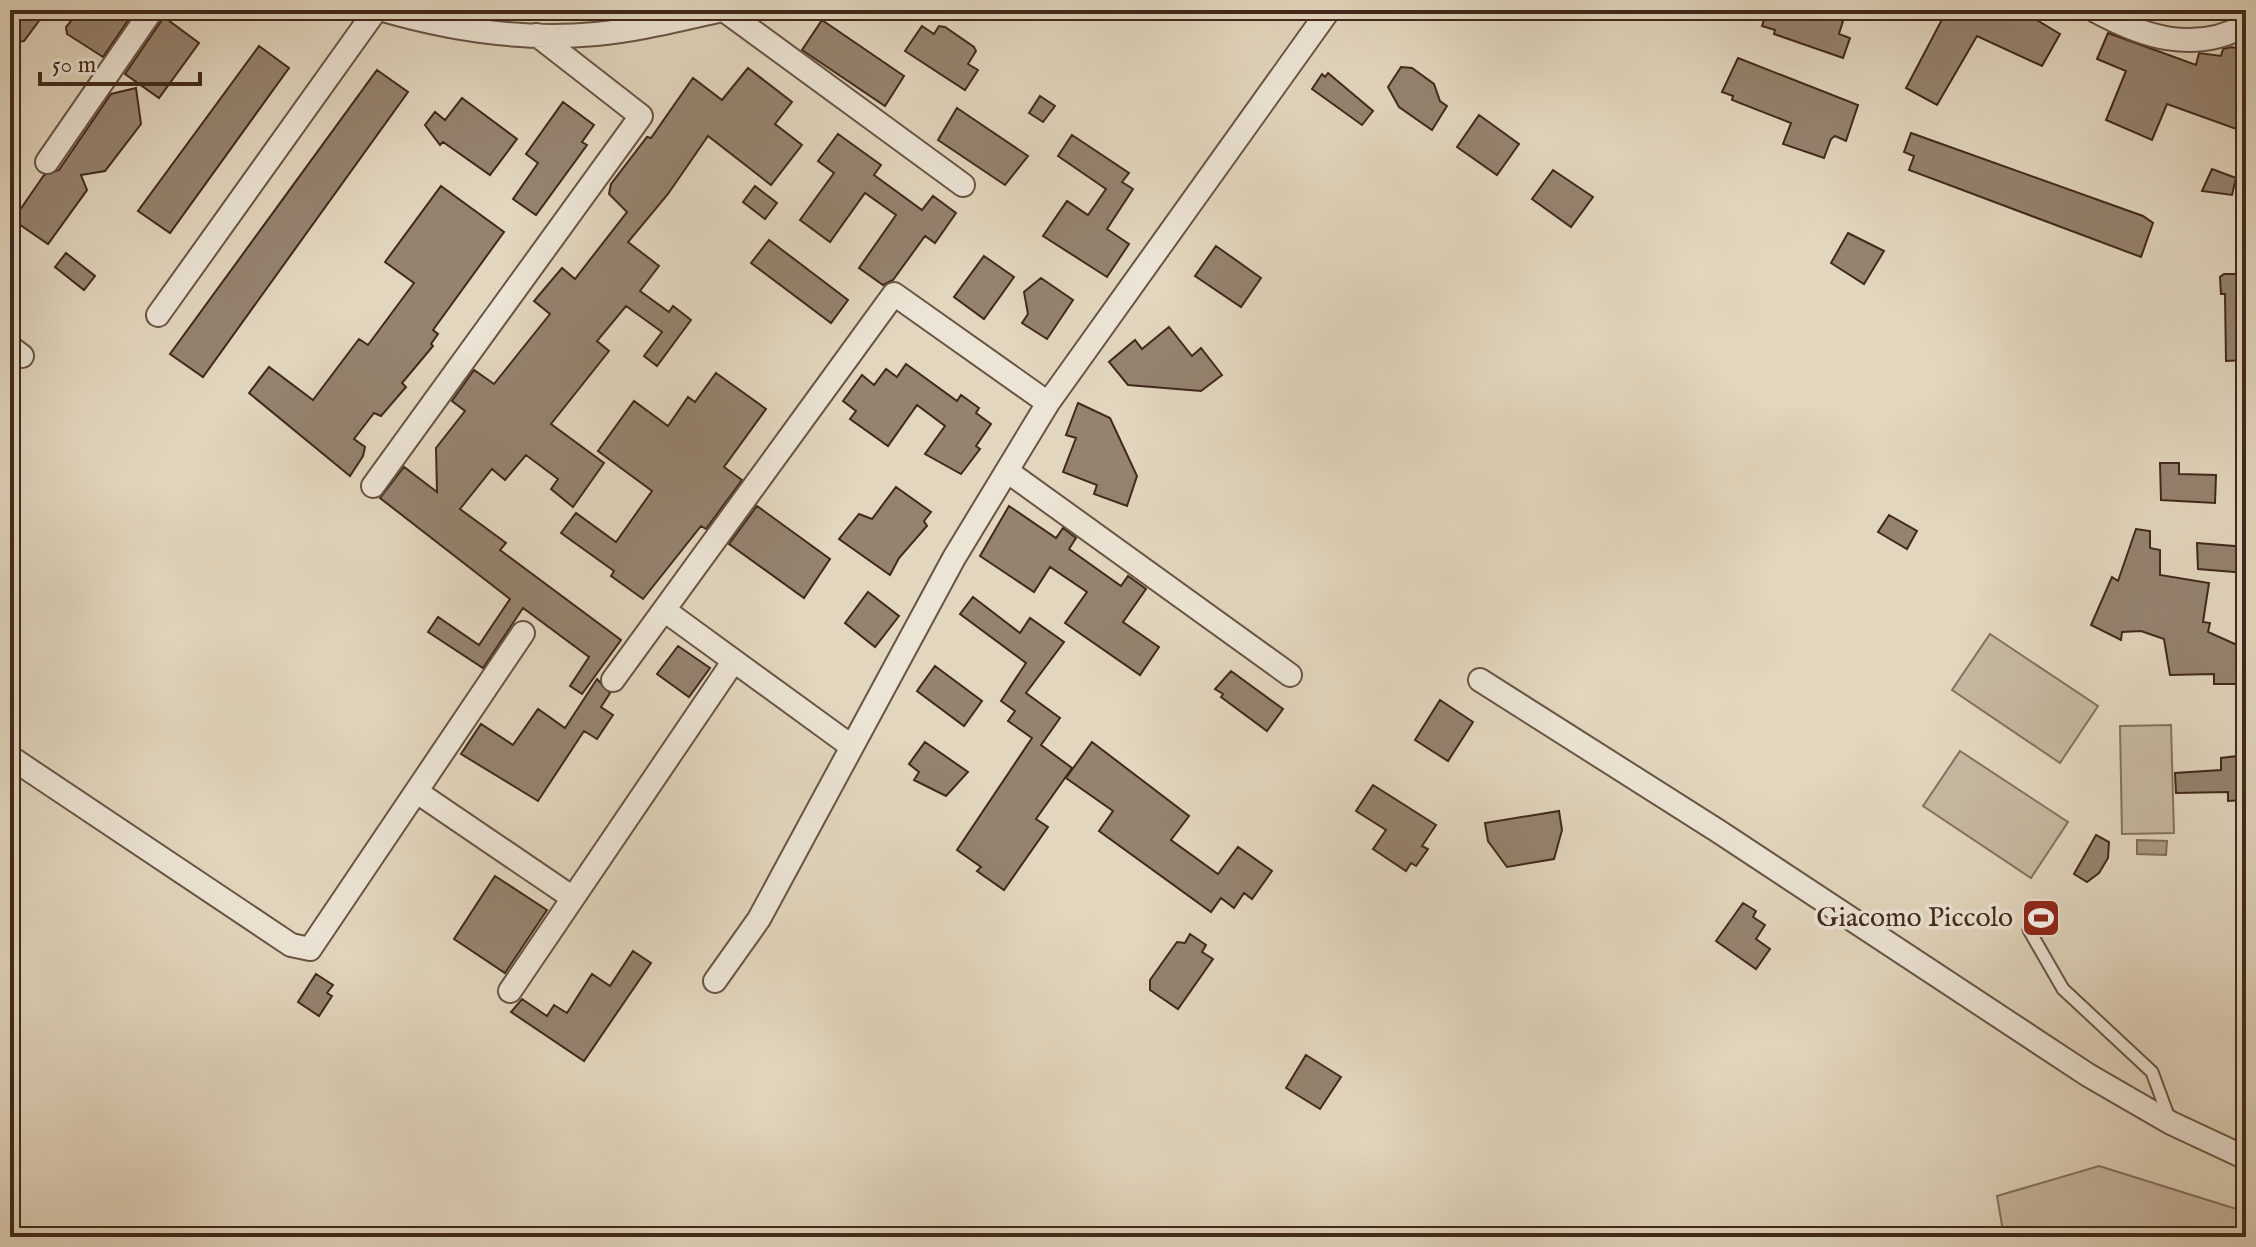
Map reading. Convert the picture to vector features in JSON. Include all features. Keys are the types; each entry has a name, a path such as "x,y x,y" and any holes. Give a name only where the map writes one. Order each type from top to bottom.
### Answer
{"street":[{"path":"47,162 152,10"},
{"path":"158,315 376,10"},
{"path":"383,10 428,23 478,31 576,36 724,10 963,185"},
{"path":"478,31 491,10"},
{"path":"623,30 636,10"},
{"path":"715,981 759,919 954,558 1048,403 1329,10"},
{"path":"2094,10 2141,33 2168,40 2210,39 2246,25"},
{"path":"373,486 641,116 537,35"},
{"path":"613,680 894,294 1048,403"},
{"path":"1007,471 1290,675"},
{"path":"664,610 851,746"},
{"path":"10,757 82,808 302,949 310,949 523,633"},
{"path":"510,991 733,662"},
{"path":"1480,680 1946,980 2040,1044 2171,1123 2246,1158"},
{"path":"417,792 573,898"}],"lane":[{"path":"2029,930 2063,989 2152,1072 2171,1123"}],"shaded area":[{"path":"1990,634 2098,706 2060,763 1952,690"},
{"path":"2171,725 2174,833 2122,834 2120,726"},
{"path":"1960,751 2068,822 2031,878 1923,806"},
{"path":"2137,840 2167,841 2166,855 2137,854"},
{"path":"2099,1166 2246,1212 2246,1237 2004,1237 1997,1196"}],"building":[{"path":"10,10 47,10 24,41 10,43"},
{"path":"80,10 130,10 131,16 103,57 67,34 66,27"},
{"path":"1767,10 1832,10 1830,16 1843,21 1839,34 1850,38 1843,58 1774,34 1775,30 1762,26"},
{"path":"1947,10 1969,10 1980,16 1984,10 2020,10 2060,34 2042,66 1977,36 1937,105 1906,88"},
{"path":"164,17 199,43 159,98 125,74"},
{"path":"822,20 904,76 885,106 802,50"},
{"path":"922,26 934,34 939,26 945,27 974,47 976,51 968,64 978,70 965,90 905,51"},
{"path":"2108,33 2196,65 2199,53 2221,56 2223,49 2232,47 2246,51 2246,100 2239,130 2167,104 2152,140 2106,120 2126,71 2097,59"},
{"path":"259,46 289,68 170,233 138,211"},
{"path":"1738,58 1858,105 1846,141 1835,136 1831,139 1824,158 1783,144 1791,123 1732,100 1733,96 1722,92"},
{"path":"1401,67 1412,68 1434,84 1440,101 1447,106 1432,130 1399,107 1388,87"},
{"path":"748,68 792,102 775,124 802,145 771,185 708,136 668,194 628,242 659,266 640,291 669,312 673,306 691,320 657,366 644,356 662,332 626,306 597,341 609,351 551,424 604,463 573,507 551,489 558,479 526,455 505,480 492,469 460,509 506,543 500,550 621,640 582,694 570,686 589,657 523,608 483,668 428,632 438,617 479,645 510,599 380,498 404,467 437,492 436,448 465,411 452,401 474,370 494,384 550,314 534,301 562,268 575,279 627,212 609,194 611,184 647,137 651,138 693,78 722,100"},
{"path":"377,70 408,92 203,377 170,354"},
{"path":"1328,73 1373,111 1362,125 1312,89 1322,74 1325,77"},
{"path":"136,88 141,124 105,171 81,175 87,190 48,244 13,220 44,175 59,170 111,94"},
{"path":"1040,96 1055,106 1043,122 1029,113"},
{"path":"462,98 517,139 490,175 443,142 440,145 425,125 435,112 445,120"},
{"path":"563,102 594,125 582,142 587,145 536,215 513,199 538,163 526,154"},
{"path":"957,108 1028,156 1005,185 938,140"},
{"path":"1479,115 1519,144 1497,175 1457,147"},
{"path":"1911,133 2143,216 2153,223 2141,257 1909,170 1914,156 1904,152"},
{"path":"838,134 881,165 874,175 922,210 933,196 956,213 935,243 925,236 893,280 883,285 859,268 896,215 865,193 830,242 800,220 834,173 818,161"},
{"path":"1072,135 1129,173 1122,182 1133,189 1107,229 1129,244 1107,277 1043,236 1067,201 1088,215 1106,189 1058,156"},
{"path":"2212,169 2236,178 2232,195 2202,191"},
{"path":"1553,170 1593,197 1571,227 1532,199"},
{"path":"441,186 504,232 433,330 438,334 431,344 433,346 402,383 406,387 381,416 374,413 354,439 365,447 350,476 249,393 269,367 313,400 359,339 368,345 414,283 385,262"},
{"path":"755,186 777,203 765,219 743,202"},
{"path":"1848,233 1884,251 1864,284 1831,263"},
{"path":"769,240 848,300 831,323 751,263"},
{"path":"1216,246 1261,278 1241,307 1195,276"},
{"path":"66,253 95,276 84,290 55,267"},
{"path":"984,256 1014,277 984,319 954,297"},
{"path":"2224,274 2246,274 2246,360 2226,361 2225,294 2221,294 2220,277"},
{"path":"1041,278 1073,300 1047,339 1022,323 1028,314 1024,292"},
{"path":"1169,327 1192,356 1201,348 1222,375 1201,391 1128,385 1109,362 1135,340 1142,349"},
{"path":"906,364 957,401 961,395 979,408 976,413 991,424 976,446 980,449 961,474 925,454 945,426 917,405 888,446 850,419 856,411 843,401 862,375 874,385 886,369 897,377"},
{"path":"716,373 766,409 724,467 742,480 706,529 701,526 643,599 611,576 614,571 561,533 576,513 616,542 652,491 598,451 634,401 668,426 688,397 695,402"},
{"path":"1078,403 1110,418 1137,476 1127,506 1094,494 1097,485 1063,472 1076,438 1066,435"},
{"path":"2160,463 2179,463 2179,474 2216,475 2215,503 2161,500"},
{"path":"896,487 931,512 924,521 927,526 899,558 890,575 839,539 859,514 872,519"},
{"path":"757,506 830,559 804,598 729,544"},
{"path":"1009,506 1056,538 1063,528 1076,538 1069,549 1121,586 1128,576 1146,589 1123,622 1159,647 1140,675 1065,623 1087,592 1050,567 1034,592 980,556"},
{"path":"1889,515 1917,531 1907,549 1878,532"},
{"path":"2136,529 2150,531 2150,548 2160,550 2160,575 2209,583 2203,622 2210,623 2208,632 2246,649 2244,684 2214,684 2214,674 2170,675 2164,639 2141,631 2122,632 2121,640 2091,625 2112,577 2118,581"},
{"path":"2197,543 2246,547 2246,573 2198,569"},
{"path":"868,592 899,616 875,647 845,623"},
{"path":"973,597 1020,633 1030,618 1064,642 1026,693 1060,718 1041,745 1072,768 1036,819 1048,827 1004,890 977,871 981,867 957,850 1032,738 1008,721 1015,711 1001,701 1026,663 960,614"},
{"path":"678,646 710,668 689,697 657,674"},
{"path":"935,666 982,701 964,726 917,691"},
{"path":"1231,671 1283,709 1267,731 1221,697 1223,694 1215,689"},
{"path":"597,679 610,693 601,707 613,715 597,739 584,731 538,801 461,754 481,724 513,745 538,709 565,728"},
{"path":"1440,700 1473,722 1448,761 1415,740"},
{"path":"925,742 968,772 946,796 914,780 919,772 909,764"},
{"path":"1092,742 1189,816 1171,840 1218,874 1238,847 1272,871 1252,899 1244,893 1234,908 1221,898 1211,912 1099,831 1113,811 1066,778"},
{"path":"2246,755 2245,800 2228,801 2228,792 2176,793 2175,773 2221,770 2221,758"},
{"path":"1373,785 1436,825 1422,846 1428,849 1416,866 1411,863 1406,871 1373,849 1386,830 1356,811"},
{"path":"1559,811 1562,830 1554,859 1507,867 1488,841 1485,823"},
{"path":"2096,835 2109,842 2108,858 2099,873 2087,882 2074,874"},
{"path":"495,876 547,910 505,973 454,939"},
{"path":"1743,903 1756,911 1753,917 1765,925 1756,939 1770,949 1756,969 1716,941"},
{"path":"1190,934 1206,945 1202,952 1213,959 1178,1009 1150,990 1150,980 1177,942 1185,943"},
{"path":"633,951 651,963 584,1061 511,1012 522,999 547,1016 554,1005 567,1013 592,974 610,986"},
{"path":"316,974 333,985 327,993 332,996 319,1016 298,1002"},
{"path":"1306,1055 1341,1077 1320,1109 1286,1088"}],"place":[{"name":"Giacomo Piccolo","path":"2041,918"}]}
